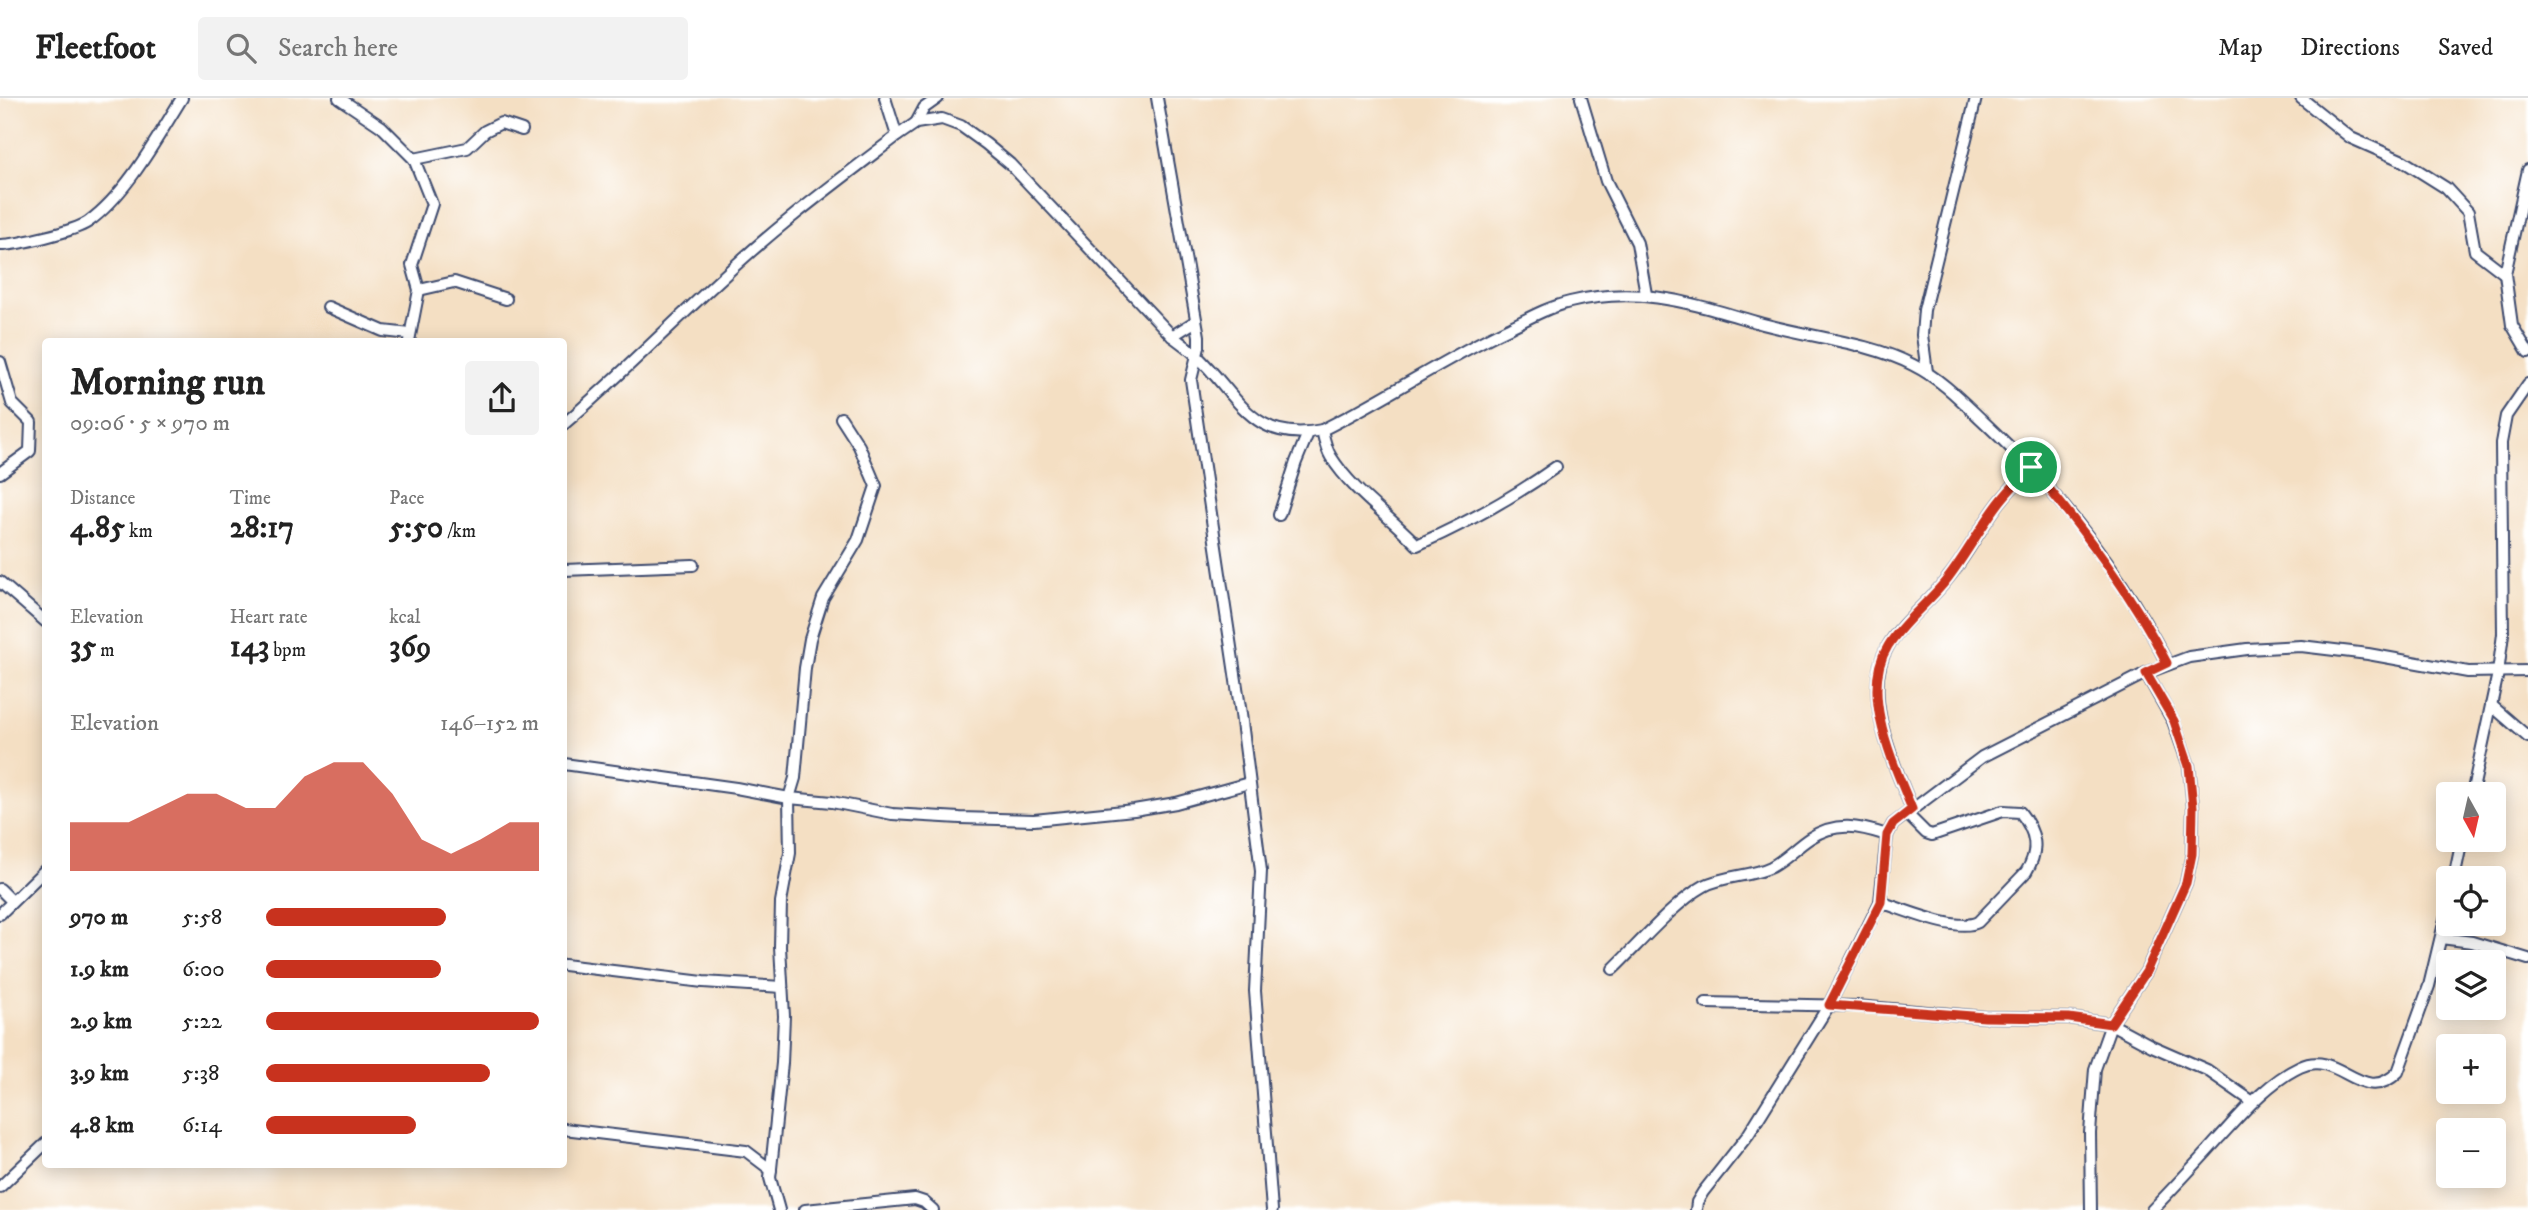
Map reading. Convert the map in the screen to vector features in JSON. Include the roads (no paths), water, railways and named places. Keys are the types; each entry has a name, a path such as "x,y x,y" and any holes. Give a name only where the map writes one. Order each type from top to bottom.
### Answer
{"street":[{"path":"0,245 17,245 86,223 114,196 145,159 182,98"},
{"path":"328,307 383,331 409,337 419,290 412,265 432,204 414,159 382,127 339,98"},
{"path":"885,98 897,136"},
{"path":"916,123 924,108 938,98"},
{"path":"1157,98 1199,337 1191,380 1261,872 1255,991 1272,1210"},
{"path":"1581,98 1606,181 1637,243 1646,294"},
{"path":"1927,372 1922,335 1924,310 1976,98"},
{"path":"2301,98 2351,138 2403,161 2446,188 2468,212 2476,251 2505,274"},
{"path":"567,421 725,275 787,222 916,123 942,119 961,126 1010,164 1172,336 1197,356 1248,414 1267,427 1295,434 1322,430 1472,345 1536,315 1567,303 1601,295 1646,294 1715,309 1873,350 1910,363 1944,384 2031,467 2063,505 2144,618 2167,663"},
{"path":"414,159 467,148 485,131 501,122 522,130"},
{"path":"2528,170 2505,274 2512,325 2528,352"},
{"path":"419,290 454,282 506,299"},
{"path":"1172,336 1196,321"},
{"path":"0,362 12,403 31,422 30,451 0,473"},
{"path":"2475,782 2498,673 2503,634 2501,443 2507,416 2528,384"},
{"path":"779,1210 769,1178 782,1063 781,902 790,853 789,798 795,778 810,639 823,598 858,540 876,486 859,446 841,418"},
{"path":"1322,430 1330,455 1363,496 1401,527 1417,545 1474,519 1530,486 1556,467"},
{"path":"1279,516 1308,433"},
{"path":"1881,902 1934,919 1971,926 2007,892 2032,862 2036,849 2034,836 2028,821 2020,812 2003,811 1932,835 1926,833 1909,811 1880,723 1879,682 1881,660 1888,645 1953,572 1997,506 2031,467"},
{"path":"567,570 693,565"},
{"path":"0,582 42,619"},
{"path":"1696,1210 1703,1192 1748,1135 1829,1005 1881,902 1887,835 1893,824 1982,757 2146,673 2189,657 2247,649 2301,646 2368,654 2468,673 2528,671"},
{"path":"2091,1210 2090,1133 2095,1069 2111,1024 2146,972 2186,883 2192,854 2193,807 2189,766 2174,721 2146,673"},
{"path":"2491,705 2528,737"},
{"path":"567,764 832,802 892,814 1034,820 1155,806 1249,783"},
{"path":"1613,969 1657,926 1706,885 1769,868 1827,829 1859,826 1887,835"},
{"path":"0,914 11,900 42,873"},
{"path":"0,889 11,900"},
{"path":"2152,1210 2253,1102 2283,1078 2307,1064 2320,1063 2334,1067 2364,1083 2379,1085 2399,1072 2429,986 2441,937 2472,942 2528,959"},
{"path":"567,965 703,982 782,987"},
{"path":"1706,1003 1829,1005 1985,1017 2069,1018 2111,1024 2152,1046 2207,1070 2253,1102"},
{"path":"567,1129 746,1150 771,1170"},
{"path":"0,1187 42,1147"},
{"path":"805,1210 915,1199 924,1202 933,1210"}]}
